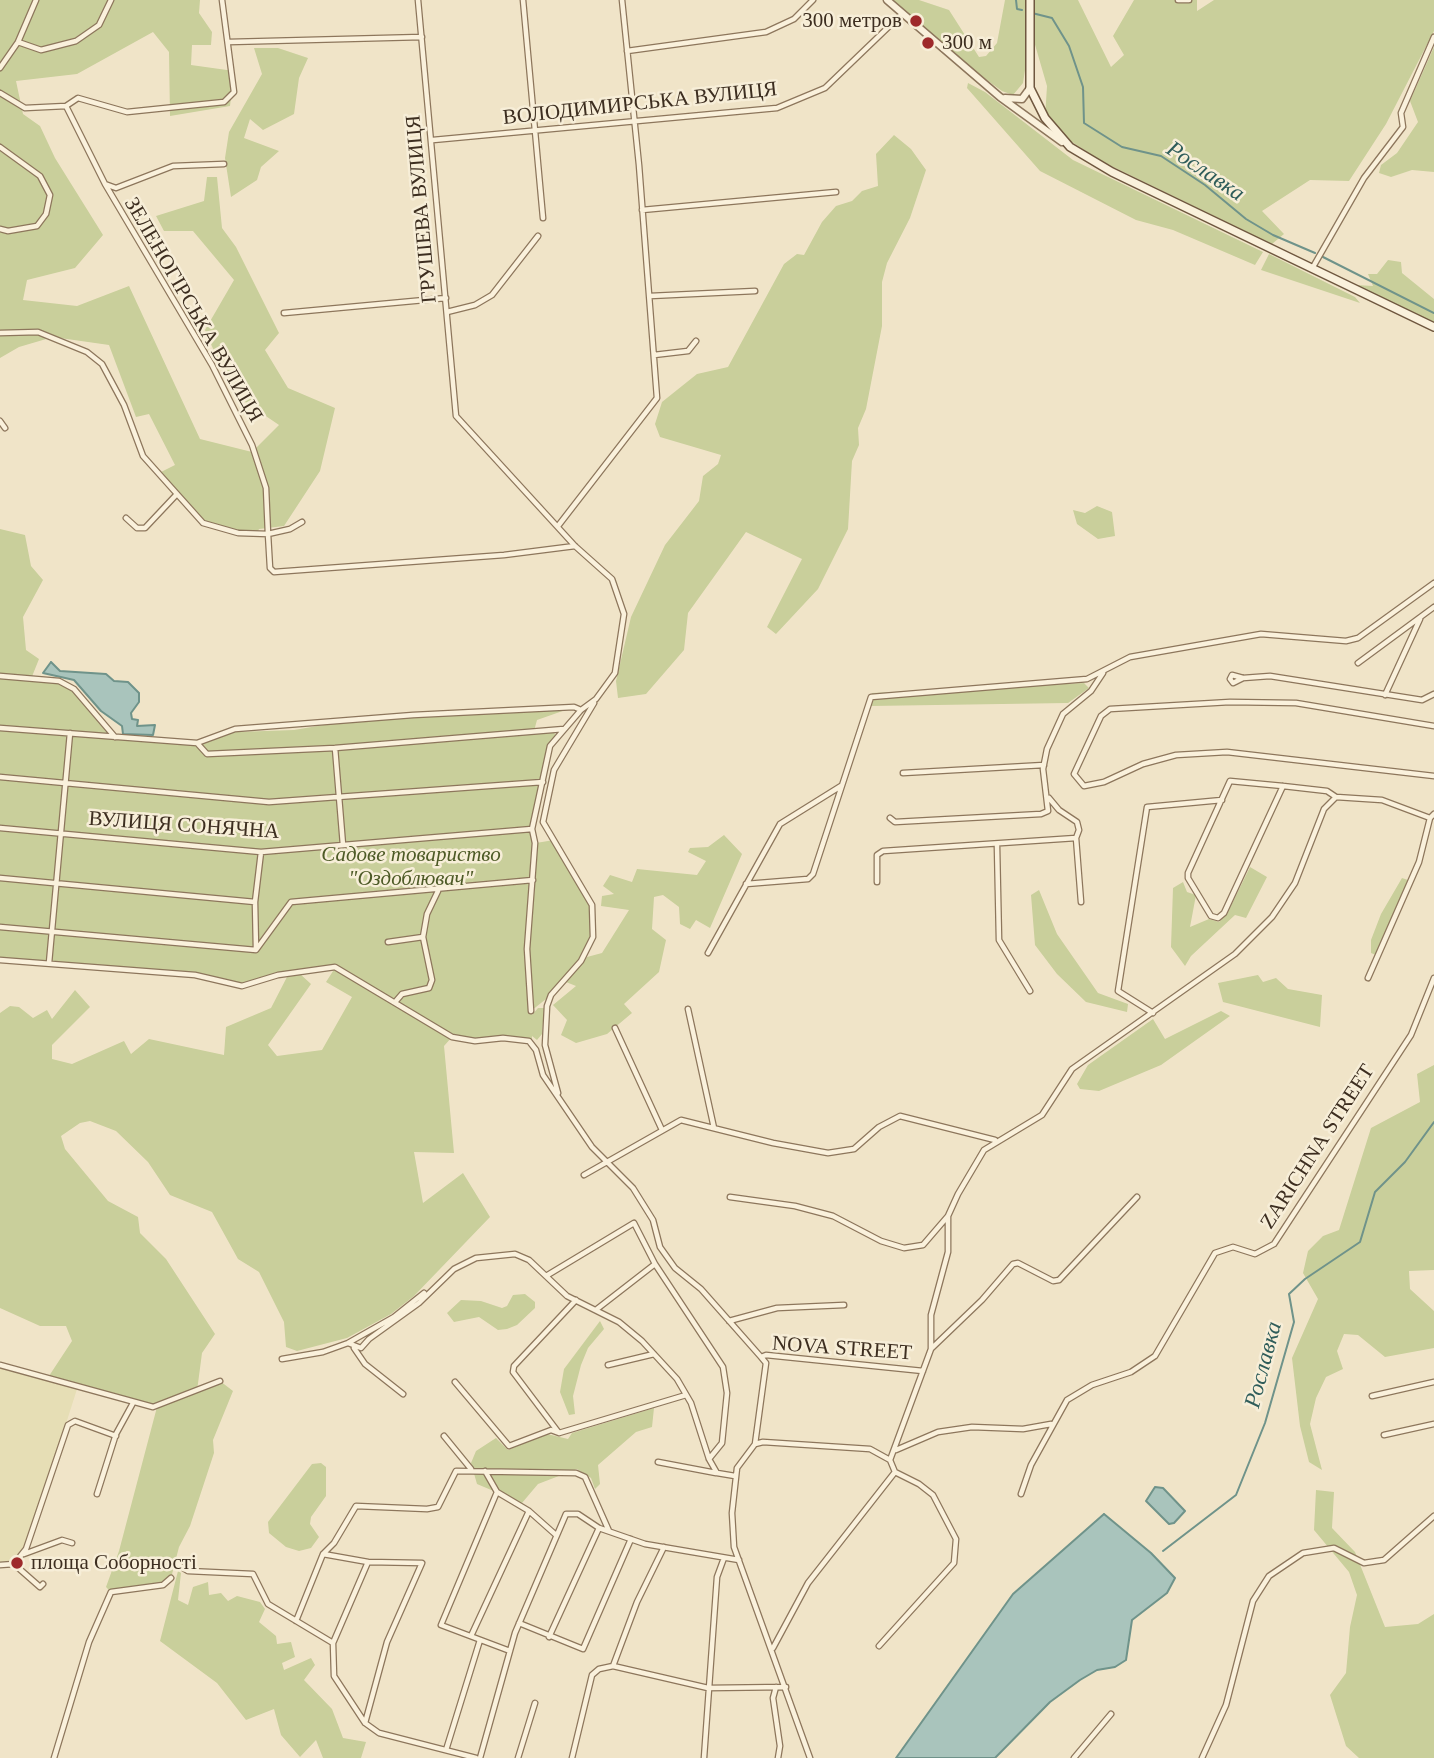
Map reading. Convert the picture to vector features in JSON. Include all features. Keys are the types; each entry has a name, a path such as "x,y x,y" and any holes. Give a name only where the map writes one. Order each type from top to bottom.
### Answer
{"main road":[{"path":"1030,0 1030,88 1045,118 1070,147 1112,172 1434,327"}],"street":[{"path":"0,68 18,42 36,0"},
{"path":"18,42 41,50 76,41 99,25 110,0"},
{"path":"0,93 25,108 66,106 78,98 127,112 224,102 234,92 222,0"},
{"name":"ГРУШЕВА ВУЛИЦЯ","path":"418,0 433,140 456,416 558,526"},
{"path":"523,0 543,218"},
{"path":"559,1095 545,1045 547,1006 551,995 581,961 593,937 592,905 543,822 554,770 596,699 615,673 624,614 612,579 575,546 558,526 657,398 622,0"},
{"path":"626,51 766,32 794,19 813,0"},
{"path":"887,0 1000,97 1070,147"},
{"path":"1178,0 1189,0"},
{"name":"ВОЛОДИМИРСЬКА ВУЛИЦЯ","path":"433,140 755,111 792,103 825,88 902,14"},
{"path":"229,42 422,37"},
{"path":"1313,267 1364,178 1403,127 1401,113 1434,37"},
{"path":"1000,97 1022,99 1030,88"},
{"name":"ЗЕЛЕНОГІРСЬКА ВУЛИЦЯ","path":"66,106 104,184 212,365 252,445 266,488 270,568 283,573 504,555 575,546"},
{"path":"0,147 40,176 50,195 46,214 37,226 8,231 0,229"},
{"path":"104,184 116,188 173,166 224,164"},
{"path":"642,210 836,192"},
{"path":"447,312 475,305 492,295 538,236"},
{"path":"650,296 755,291"},
{"path":"284,313 446,298"},
{"path":"0,333 38,332 87,352 111,375 143,456 198,518 210,526 238,533 268,534 290,529 302,522"},
{"path":"654,355 688,351 696,341"},
{"path":"0,421 5,428"},
{"path":"126,518 137,528 145,528 177,494"},
{"path":"746,884 808,879 813,874 871,697 1087,679 1130,657 1261,634 1346,641 1358,638 1434,583"},
{"path":"1358,663 1434,607"},
{"path":"1385,695 1420,619"},
{"path":"890,818 895,822 1041,814 1048,811 1044,765 1063,714 1091,691 1104,671"},
{"path":"0,676 59,681 74,689 116,737"},
{"path":"1243,678 1270,676 1422,701 1434,694"},
{"path":"531,1011 527,949 535,843 532,829 550,746 581,710 596,699"},
{"path":"1434,726 1296,703 1216,702 1111,709 1101,716 1074,774 1084,786 1176,755 1227,752 1434,776"},
{"path":"0,728 197,743 234,729 413,715 574,707 581,710"},
{"path":"197,743 207,754 335,748 565,729"},
{"path":"49,963 70,733"},
{"path":"335,748 343,845"},
{"path":"904,773 1044,765"},
{"path":"0,777 269,802 543,782"},
{"path":"1283,786 1224,913 1218,918 1211,916 1188,878 1230,781 1283,786 1327,791 1336,797 1382,800 1432,816 1419,862 1368,978"},
{"path":"708,953 779,824 842,786"},
{"path":"730,1197 833,1216 881,1241 904,1248 923,1245 948,1216 983,1152 996,1141 1042,1115 1072,1069 1235,954 1272,917 1295,883 1324,809 1336,797"},
{"path":"1049,799 1059,810 1077,822 1081,902"},
{"path":"1154,1013 1118,991 1147,807 1222,800"},
{"name":"ВУЛИЦЯ СОНЯЧНА","path":"0,828 261,852 532,829"},
{"path":"877,882 877,855 883,852 997,846 1076,838"},
{"path":"997,846 999,940 1030,991"},
{"path":"256,950 255,902 261,852"},
{"path":"0,878 255,902"},
{"path":"256,950 291,902 438,891 533,880"},
{"path":"396,1001 402,994 429,988 432,980 423,937 427,914 438,891"},
{"path":"0,927 256,950"},
{"path":"388,942 423,937"},
{"path":"0,960 195,975 242,986 278,975 335,967 396,1001 452,1037 475,1041 503,1038 529,1041 536,1050 543,1075 592,1147 634,1188 653,1220 660,1247 675,1268 701,1289 761,1357"},
{"name":"ZARICHNA STREET","path":"1021,1494 1052,1424 1067,1400 1092,1385 1131,1372 1155,1356 1214,1253 1233,1247 1255,1254 1274,1244 1411,1035 1434,978"},
{"path":"688,1009 714,1128"},
{"path":"615,1028 662,1130"},
{"path":"584,1175 681,1120 828,1153 854,1149 879,1127 900,1116 996,1141"},
{"path":"931,1349 982,1300 1013,1264 1018,1263 1053,1281 1059,1280 1136,1198"},
{"path":"890,1460 896,1450 931,1349 930,1315 948,1252 948,1216"},
{"path":"546,1276 634,1223 655,1264 723,1367 727,1393 723,1443 709,1459"},
{"path":"354,1348 361,1348 369,1339 419,1303 454,1269 475,1258 514,1254 529,1260 567,1296 597,1309 626,1328 654,1354 677,1379 686,1395 709,1459 717,1473"},
{"path":"597,1309 655,1264"},
{"path":"282,1359 323,1352 348,1343 394,1317 424,1293"},
{"path":"559,1433 513,1372 514,1366 576,1300"},
{"path":"729,1321 776,1308 844,1305"},
{"path":"348,1343 365,1364 403,1394"},
{"path":"608,1365 654,1354"},
{"name":"NOVA STREET","path":"755,1444 766,1363 761,1357 766,1355 923,1371"},
{"path":"0,1365 49,1376 133,1404 153,1407 220,1381"},
{"path":"455,1382 509,1446 551,1430 559,1433 686,1395"},
{"path":"1372,1396 1434,1382"},
{"path":"97,1494 116,1436 133,1404"},
{"path":"14,1564 23,1554 68,1425 75,1421 116,1436"},
{"path":"896,1450 939,1432 972,1427 1023,1429 1052,1424"},
{"path":"1384,1435 1434,1424"},
{"path":"444,1436 472,1470"},
{"path":"810,1758 734,1547 732,1514 735,1476 740,1462 755,1444 772,1442 870,1448 890,1460 895,1472 919,1484 933,1495 956,1539 954,1563 880,1646"},
{"path":"658,1462 735,1476"},
{"path":"296,1621 323,1554 334,1543 356,1506 426,1509 438,1507 456,1471 576,1473 585,1477 609,1531"},
{"path":"484,1471 497,1492 529,1511 556,1535"},
{"path":"772,1648 807,1583 895,1472"},
{"path":"497,1492 441,1625 510,1651"},
{"path":"471,1636 529,1511"},
{"path":"368,1562 333,1643 334,1676 365,1723 379,1733 478,1758 519,1623 566,1514 578,1514 599,1528 631,1539 739,1560"},
{"path":"1202,1758 1226,1705 1253,1601 1269,1576 1303,1553 1324,1549 1334,1548 1364,1563 1384,1560 1416,1535 1434,1516"},
{"path":"549,1637 599,1528"},
{"path":"519,1623 583,1649 631,1539"},
{"path":"23,1554 61,1541 72,1543"},
{"path":"613,1666 637,1602 664,1547"},
{"path":"323,1554 368,1562 422,1563 387,1643 365,1723"},
{"path":"704,1758 717,1577 724,1557"},
{"path":"174,1563 188,1571 253,1574 268,1604 333,1643"},
{"path":"0,1565 14,1564 41,1586"},
{"path":"54,1758 89,1642 111,1592 163,1585 172,1578"},
{"path":"446,1750 480,1640"},
{"path":"572,1758 592,1675 599,1669 613,1666 708,1688 786,1687"},
{"path":"776,1687 773,1698 780,1745 778,1758"},
{"path":"518,1758 535,1703"},
{"path":"1074,1758 1111,1714"}],"shaded area":[{"path":"0,1365 78,1386 26,1549 14,1564 0,1565"}],"green space":[{"path":"0,0 200,0 199,13 212,32 211,45 192,45 191,65 234,71 230,106 170,116 169,52 153,32 77,74 16,81 23,114 40,126 55,158 103,235 75,268 27,280 23,300 77,306 129,286 200,439 252,452 279,425 232,393 205,330 234,280 193,231 164,231 156,216 204,201 207,177 217,177 222,228 236,247 279,333 265,350 288,388 335,408 320,471 284,526 259,529 257,533 238,533 203,523 159,473 175,465 149,414 136,417 109,345 53,337 19,347 0,358"},
{"path":"887,0 919,0 949,10 979,57 986,56 997,43 1005,0 1078,0 1111,67 1124,55 1113,36 1134,0 1197,0 1197,11 1214,0 1434,0 1434,31 1386,124 1349,181 1310,180 1262,211 1284,234 1272,244 1103,162 1058,133 1045,118 1047,86 1029,24 1023,83 1013,95 1002,91 926,36"},
{"path":"1434,47 1434,172 1412,170 1391,177 1379,173 1381,165 1397,153 1418,122 1410,101"},
{"path":"254,48 278,48 308,58 299,78 294,114 263,130 250,119 244,138 279,151 261,167 257,180 231,197 225,158 229,132 262,74"},
{"path":"968,83 985,92 1073,160 1263,252 1255,265 1173,230 1136,220 1040,171 967,88"},
{"path":"894,135 911,149 926,170 910,218 887,263 882,282 882,326 866,409 858,428 859,445 852,461 848,529 818,589 776,634 767,627 802,559 746,532 688,613 684,650 646,694 618,698 616,681 631,617 665,545 699,501 703,476 718,464 721,455 660,437 655,424 662,402 697,374 728,367 784,264 797,254 804,255 822,222 836,206 852,201 862,191 878,186 876,154"},
{"path":"1269,254 1355,297 1360,303 1261,270"},
{"path":"1388,260 1401,262 1402,273 1434,299 1434,322 1356,285 1373,286 1368,274 1377,274"},
{"path":"1097,506 1112,512 1115,536 1098,539 1077,524 1073,510 1085,513"},
{"name":"Садове товариство \"Оздоблювач\"","path":"0,529 25,535 31,566 43,580 23,617 26,650 39,659 31,679 59,681 74,689 116,737 197,743 206,737 236,732 294,730 347,721 574,707 537,720 534,731 551,730 557,736 550,746 532,829 536,843 554,840 592,905 593,937 581,961 551,995 531,1011 532,1015 538,1008 544,1008 542,1034 537,1040 532,1036 532,1044 503,1038 475,1041 452,1037 444,1046 454,1153 414,1152 423,1203 463,1173 490,1217 414,1296 391,1314 347,1338 297,1351 286,1347 284,1322 259,1272 238,1259 212,1212 170,1195 148,1162 116,1131 90,1121 80,1123 61,1136 65,1149 108,1201 138,1217 140,1233 166,1259 215,1334 202,1353 197,1391 220,1381 233,1391 213,1440 214,1453 190,1526 179,1547 171,1578 163,1585 111,1592 106,1587 119,1551 157,1407 133,1403 49,1376 72,1341 66,1326 40,1326 0,1308 0,1013 10,1006 19,1007 33,1018 47,1010 52,1019 75,990 90,1007 52,1045 52,1059 72,1064 124,1041 131,1054 149,1039 224,1055 226,1027 271,1008 288,975 242,986 195,975 0,960","holes":["335,968 326,982 352,997 322,1050 277,1056 268,1045 311,984 299,973"]},
{"path":"1084,683 1089,688 1068,703 870,706 872,693"},
{"path":"724,835 742,854 710,928 696,920 690,929 680,924 679,907 663,895 654,897 652,929 666,940 659,972 624,1004 632,1013 607,1034 576,1043 561,1035 567,1020 553,1005 576,986 566,982 587,957 602,953 629,910 601,906 602,896 614,894 603,886 610,875 632,882 637,869 697,875 706,861 688,852 690,848 708,847"},
{"path":"1250,867 1267,877 1246,918 1235,915 1191,956 1185,966 1171,947 1173,888 1183,882 1187,892 1196,895 1190,927 1209,919 1219,922 1227,914"},
{"path":"1402,878 1408,880 1376,955 1371,953 1371,940 1381,914"},
{"path":"1039,890 1057,934 1098,993 1128,1004 1127,1012 1086,1002 1057,974 1035,945 1031,895"},
{"path":"1258,975 1263,982 1276,978 1288,989 1322,995 1320,1027 1223,1002 1218,983"},
{"path":"1221,1011 1230,1016 1161,1065 1099,1091 1080,1089 1077,1084 1088,1065 1153,1019 1165,1039"},
{"path":"1434,1065 1434,1270 1409,1271 1410,1289 1434,1311 1434,1348 1385,1357 1358,1335 1344,1334 1337,1351 1343,1369 1326,1377 1316,1398 1310,1424 1322,1470 1309,1462 1300,1426 1292,1358 1318,1299 1303,1273 1308,1251 1323,1236 1339,1230 1371,1128 1420,1102 1417,1074"},
{"path":"525,1294 535,1302 535,1308 517,1325 507,1329 498,1330 479,1317 454,1322 447,1313 461,1300 481,1301 502,1308 507,1306 513,1295"},
{"path":"600,1321 604,1329 588,1348 581,1365 573,1396 575,1414 569,1415 560,1392 564,1369"},
{"path":"654,1408 652,1427 636,1432 598,1465 600,1484 595,1489 591,1478 577,1469 538,1484 522,1503 477,1484 471,1463 476,1451 496,1438 508,1450 547,1434 568,1439 572,1433"},
{"path":"321,1463 326,1467 326,1496 311,1517 310,1524 319,1537 311,1548 299,1551 286,1547 269,1533 268,1522 312,1464"},
{"path":"1316,1490 1334,1492 1332,1528 1355,1552 1385,1627 1418,1624 1434,1614 1434,1758 1359,1758 1346,1746 1330,1695 1346,1673 1350,1627 1357,1595 1349,1572 1314,1530"},
{"path":"178,1571 181,1573 178,1600 188,1605 193,1587 208,1582 209,1595 221,1593 228,1601 237,1596 260,1602 265,1609 259,1622 276,1636 277,1644 291,1642 295,1657 282,1663 284,1670 311,1658 315,1665 304,1680 332,1709 343,1738 366,1742 361,1758 323,1758 316,1740 300,1757 281,1735 274,1709 246,1720 217,1683 160,1641"}],"water":[{"path":"51,662 60,671 106,674 114,681 128,682 139,693 139,702 131,713 132,719 138,720 137,726 155,725 153,735 123,734 122,726 101,711 74,680 43,673"},
{"path":"1155,1487 1163,1488 1185,1511 1174,1523 1169,1524 1146,1501"},
{"path":"1104,1514 1151,1553 1175,1578 1167,1593 1132,1620 1126,1660 1115,1667 1097,1670 1050,1702 995,1758 896,1758 1013,1594"}],"waterway":[{"name":"Рославка","path":"1016,0 1017,9 1022,10"},
{"name":"Рославка","path":"1032,13 1052,18 1069,46 1083,87 1084,123 1122,147 1161,156 1205,185 1246,219 1273,235 1315,253"},
{"name":"Рославка","path":"1323,257 1434,313"},
{"name":"Рославка","path":"1163,1551 1236,1495 1265,1423 1294,1322 1289,1294 1305,1279 1360,1242 1375,1192 1405,1162 1434,1122"}],"place":[{"name":"300 метров","path":"916,21"},
{"name":"300 м","path":"928,43"},
{"name":"площа Соборності","path":"17,1563"}]}
